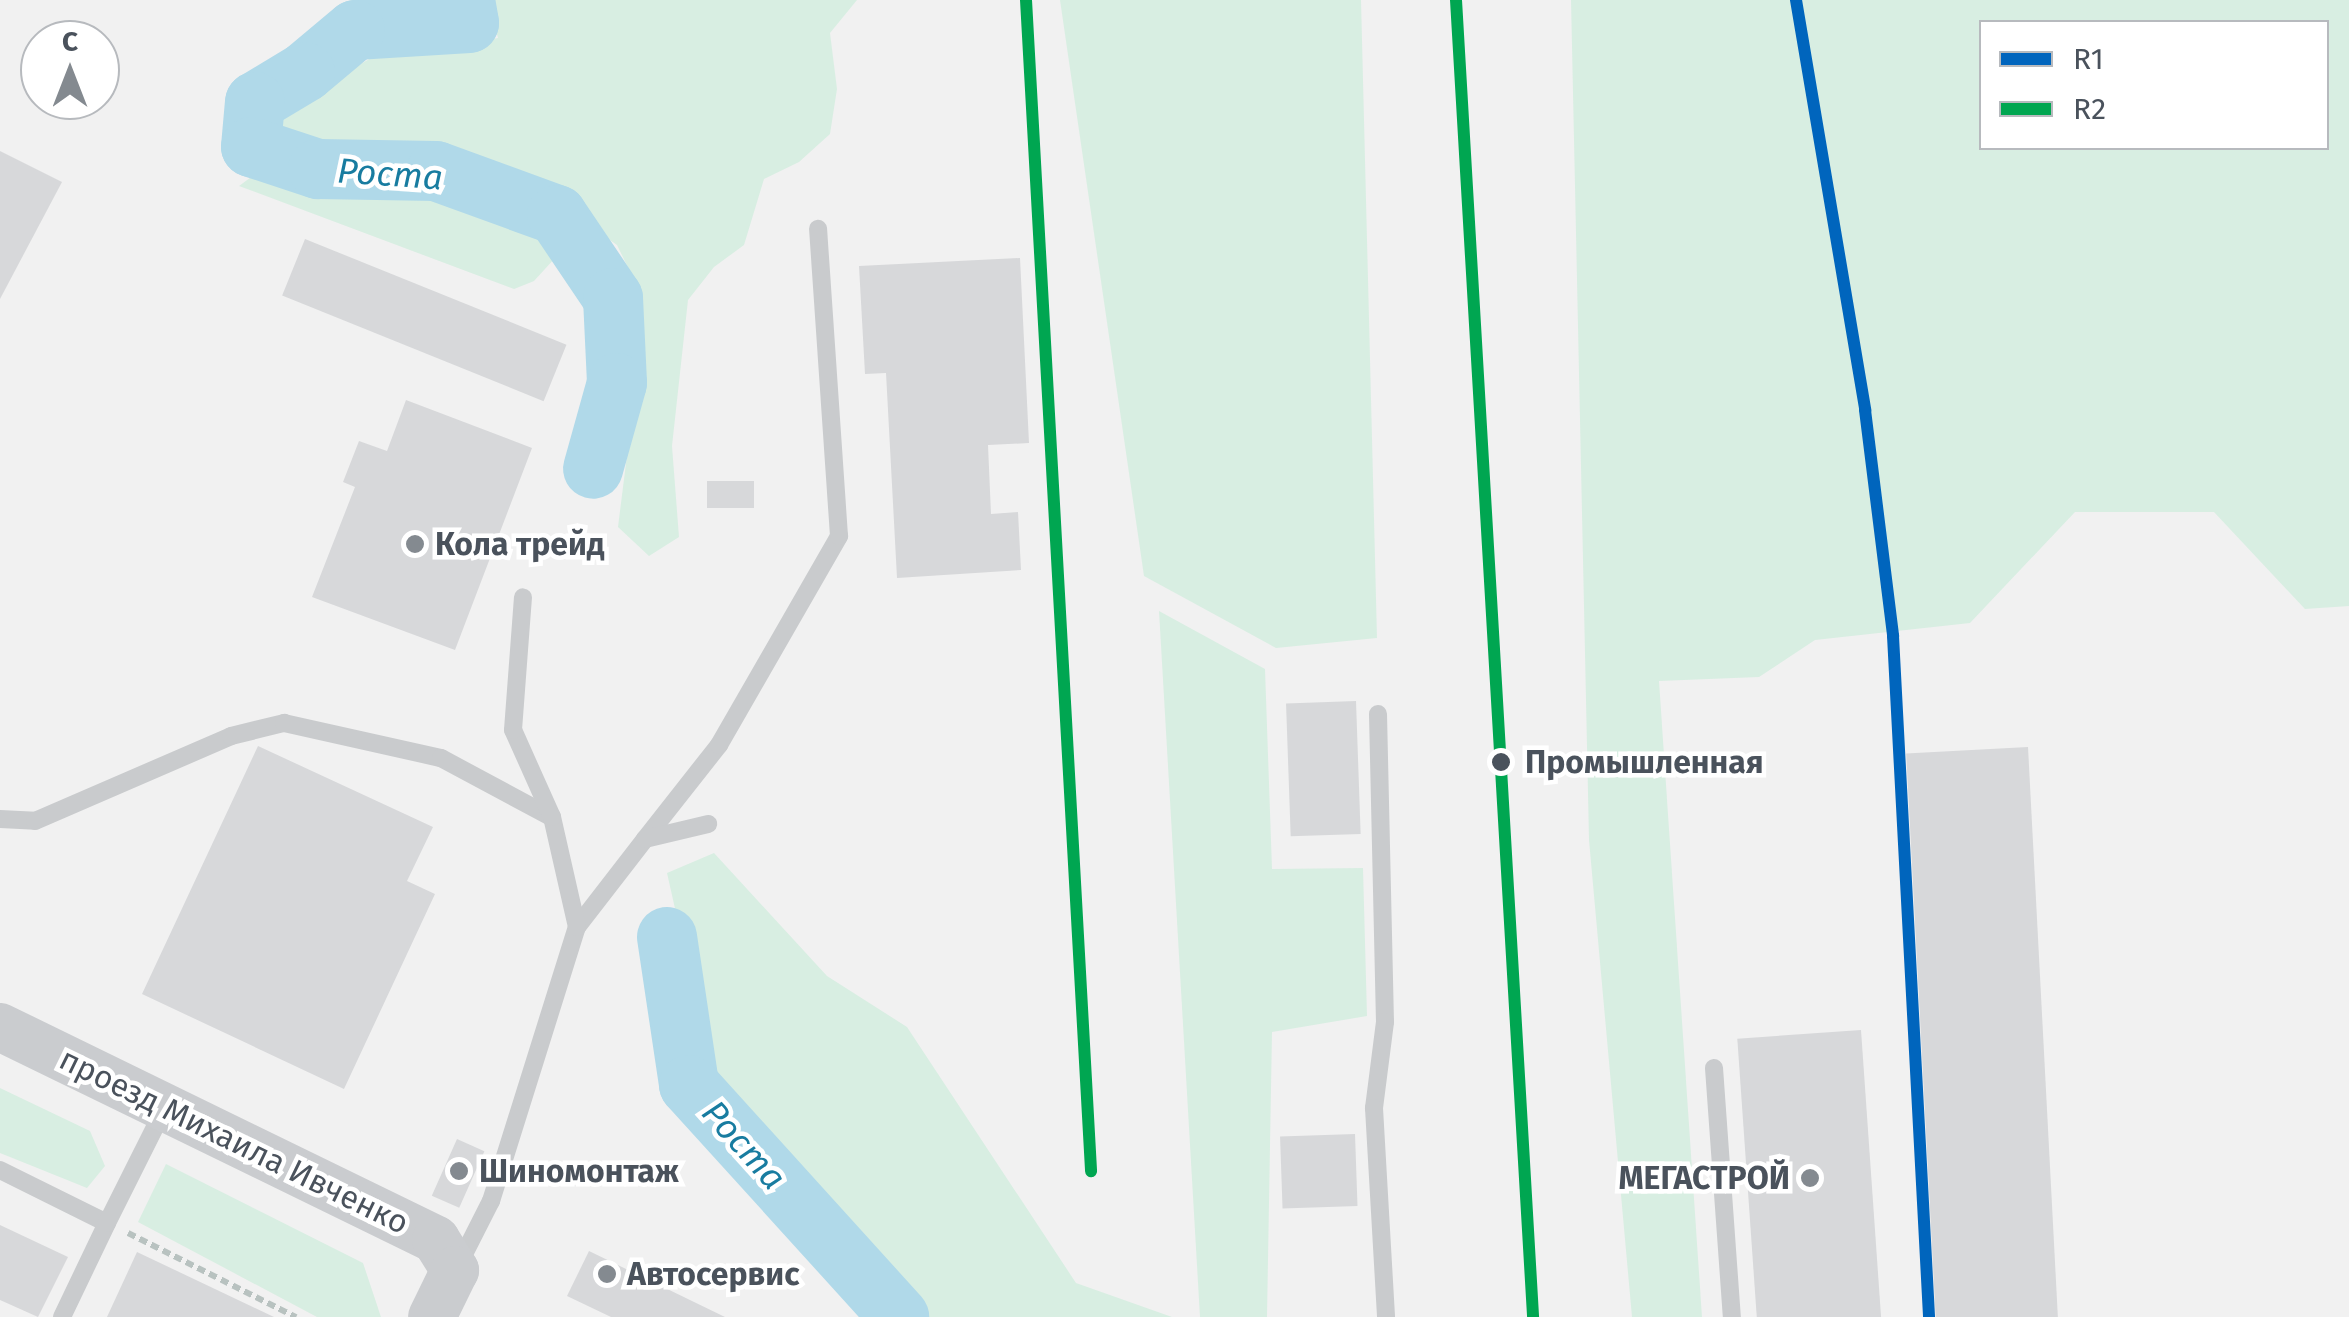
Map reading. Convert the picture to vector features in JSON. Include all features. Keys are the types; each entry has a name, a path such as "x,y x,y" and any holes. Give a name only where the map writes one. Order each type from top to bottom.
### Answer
{"street":[{"name":"проезд Михаила Ивченко","path":"0,1027 436,1240 455,1270"},
{"path":"432,1317 455,1270"}],"lane":[{"path":"455,1270 491,1200 577,927 720,745 839,536 818,229"},
{"path":"523,597 513,730 552,817 577,927"},
{"path":"1378,714 1385,1022 1374,1108 1386,1317"},
{"path":"0,819 36,822 231,736 284,722 441,758 552,817"},
{"path":"645,839 708,824"},
{"path":"1714,1068 1732,1317"},
{"path":"62,1317 165,1106"},
{"path":"0,1170 108,1223"}],"path":[{"path":"108,1223 296,1317"}],"green space":[{"path":"488,0 857,0 830,33 837,89 830,134 799,162 764,179 744,245 714,267 688,300 672,446 679,537 649,556 618,527 644,320 638,288 617,245 597,231 577,234 534,281 514,289 239,186 305,137 270,130 308,95 371,58 498,38"},
{"path":"1060,0 1361,0 1377,638 1276,648 1144,576"},
{"path":"1571,0 2349,0 2349,606 2305,609 2214,512 2075,512 1970,623 1815,640 1759,677 1659,681 1702,1317 1632,1317 1589,840"},
{"path":"1159,611 1265,669 1272,869 1363,868 1367,1016 1272,1032 1267,1317 1200,1317"},
{"path":"714,853 827,976 907,1027 1076,1283 1172,1317 913,1317 724,1126 667,873"},
{"path":"0,1088 90,1131 105,1166 87,1188 0,1153"},
{"path":"166,1164 363,1263 381,1317 317,1317 138,1222"}],"building":[{"path":"0,151 62,182 0,299"},
{"path":"305,239 566,345 544,401 282,296"},
{"path":"1020,258 1029,443 988,445 991,514 1018,512 1021,570 897,578 886,373 865,374 859,266"},
{"path":"406,400 532,448 455,650 312,597 355,487 343,482 359,441 387,451"},
{"path":"707,481 754,481 754,508 707,508"},
{"path":"1356,701 1361,834 1291,836 1286,703"},
{"path":"258,746 433,827 407,881 435,894 344,1089 142,994"},
{"path":"2028,747 2058,1317 1936,1317 1906,753"},
{"name":"МЕГАСТРОЙ","path":"1861,1030 1881,1317 1757,1317 1737,1039"},
{"path":"1355,1134 1358,1206 1283,1209 1280,1137"},
{"name":"Шиномонтаж","path":"457,1139 484,1151 459,1208 432,1196"},
{"path":"0,1225 68,1257 38,1317 0,1300"},
{"name":"Автосервис","path":"589,1251 725,1317 611,1317 567,1296"},
{"path":"137,1252 274,1317 107,1317"}],"waterway":[{"name":"Роста","path":"465,0 469,23 355,30 305,72 255,102 251,147 318,169 436,171 557,215 613,298 617,383 593,469"},
{"name":"Роста","path":"667,937 689,1085 899,1317"}],"transit line":[{"name":"R2","path":"1026,0 1091,1171"},
{"name":"R2","path":"1456,0 1533,1317"},
{"name":"R1","path":"1796,0 1865,410 1893,636 1929,1317"}],"place":[{"name":"Кола трейд","path":"415,544"},
{"name":"Промышленная","path":"1501,762"},
{"name":"Шиномонтаж","path":"459,1171"},
{"name":"МЕГАСТРОЙ","path":"1810,1178"},
{"name":"Автосервис","path":"607,1274"}]}
